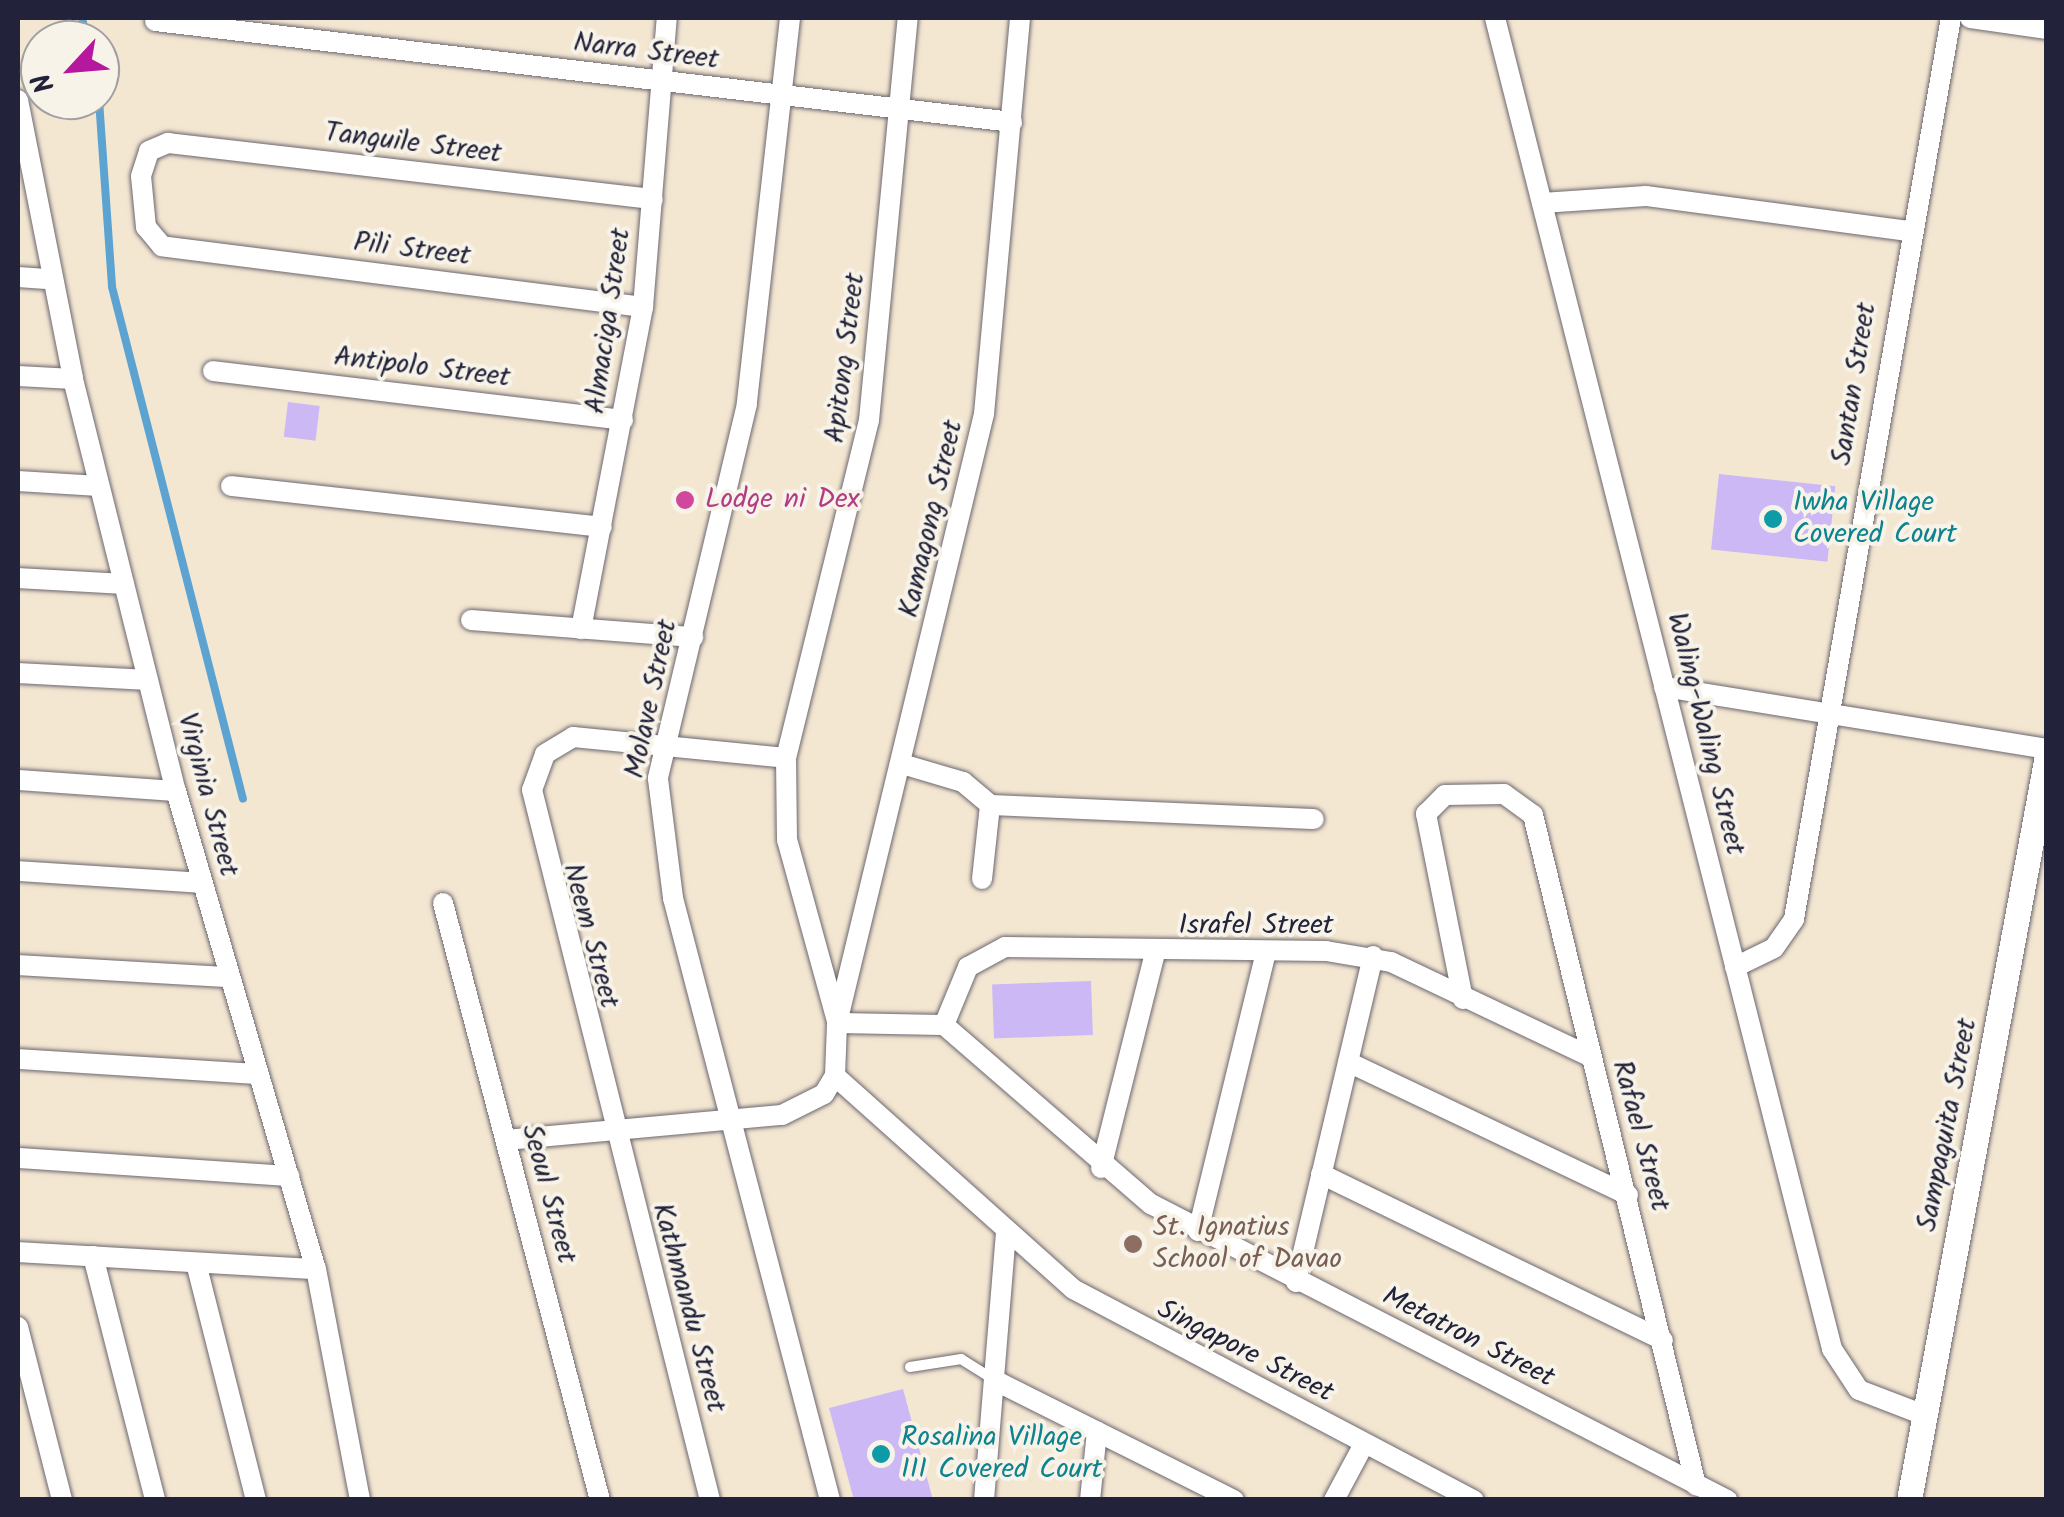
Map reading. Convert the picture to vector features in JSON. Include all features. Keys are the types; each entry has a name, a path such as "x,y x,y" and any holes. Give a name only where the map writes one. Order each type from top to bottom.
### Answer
{"street":[{"name":"Almaciga Street","path":"581,628 643,307 667,18"},
{"name":"Molave Street","path":"790,18 748,404 665,744 666,863 830,1500"},
{"name":"Apitong Street","path":"838,1023 787,840 786,758 869,420 908,18"},
{"name":"Kamagong Street","path":"838,1023 984,414 1020,18"},
{"name":"Waling-Waling Street","path":"1495,18 1832,1349 1859,1390 1924,1415"},
{"name":"Santan Street","path":"1735,967 1774,948 1794,919 1908,231 1951,18"},
{"path":"1970,18 2046,29"},
{"name":"Narra Street","path":"155,21 1012,122"},
{"name":"Virginia Street","path":"18,100 25,186 72,379 176,791 316,1269 360,1500"},
{"name":"Tanguile Street","path":"174,249 142,216 144,161 168,143 653,199"},
{"path":"1542,203 1646,196 1908,231"},
{"name":"Pili Street","path":"174,249 643,307"},
{"path":"18,277 50,279"},
{"name":"Antipolo Street","path":"214,371 623,420"},
{"path":"18,376 72,379"},
{"path":"18,480 100,486"},
{"path":"231,486 602,527"},
{"path":"18,578 124,584"},
{"path":"470,620 693,636"},
{"path":"18,673 148,680"},
{"path":"1664,687 1830,708 2046,750"},
{"name":"Neem Street","path":"613,1131 532,818 546,754 573,736 665,744"},
{"path":"665,744 786,758"},
{"name":"Sampaguita Street","path":"1909,1500 2046,761"},
{"path":"902,764 963,782 990,805 1314,819"},
{"path":"18,780 176,791"},
{"name":"Rafael Street","path":"1463,1000 1426,814 1456,792 1525,804 1628,1196 1696,1485"},
{"path":"982,878 990,805"},
{"path":"18,871 202,883"},
{"name":"Seoul Street","path":"443,903 600,1500"},
{"name":"Israfel Street","path":"944,1025 968,967 992,950 1373,956 1591,1056"},
{"path":"1198,1232 1266,952"},
{"path":"1101,1168 1155,953"},
{"path":"1296,1282 1373,956"},
{"path":"18,964 229,977"},
{"path":"506,1140 731,1121 812,1103 836,1076 838,1023 944,1025"},
{"name":"Metatron Street","path":"944,1025 1101,1168 1198,1232 1726,1500"},
{"path":"18,1059 259,1074"},
{"path":"1348,1062 1628,1196"},
{"name":"Singapore Street","path":"836,1076 1006,1232 1124,1320 1474,1500"},
{"name":"Kathmandu Street","path":"613,1131 710,1500"},
{"path":"18,1158 288,1176"},
{"path":"1322,1174 1663,1340"},
{"path":"984,1500 1006,1232"},
{"path":"18,1252 316,1269"},
{"path":"93,1256 155,1500"},
{"path":"196,1262 256,1500"},
{"path":"18,1327 62,1500"},
{"path":"996,1381 1097,1431 1202,1491 1234,1500"},
{"path":"1090,1500 1097,1431"},
{"path":"1334,1500 1364,1444"}],"lane":[{"path":"910,1367 961,1358 996,1381"}],"building":[{"path":"288,402 320,406 315,441 284,437"},
{"name":"Iwha Village Covered Court","path":"1719,474 1835,486 1827,562 1711,550"},
{"path":"1091,981 1093,1035 994,1038 992,984"},
{"name":"Rosalina Village III Covered Court","path":"903,1389 933,1500 854,1500 829,1408"}],"waterway":[{"path":"100,120 112,287 243,799"}],"place":[{"name":"Lodge ni Dex","path":"685,500"},
{"name":"Iwha Village Covered Court","path":"1773,519"},
{"name":"St. Ignatius School of Davao","path":"1133,1244"},
{"name":"Rosalina Village III Covered Court","path":"881,1454"}]}
